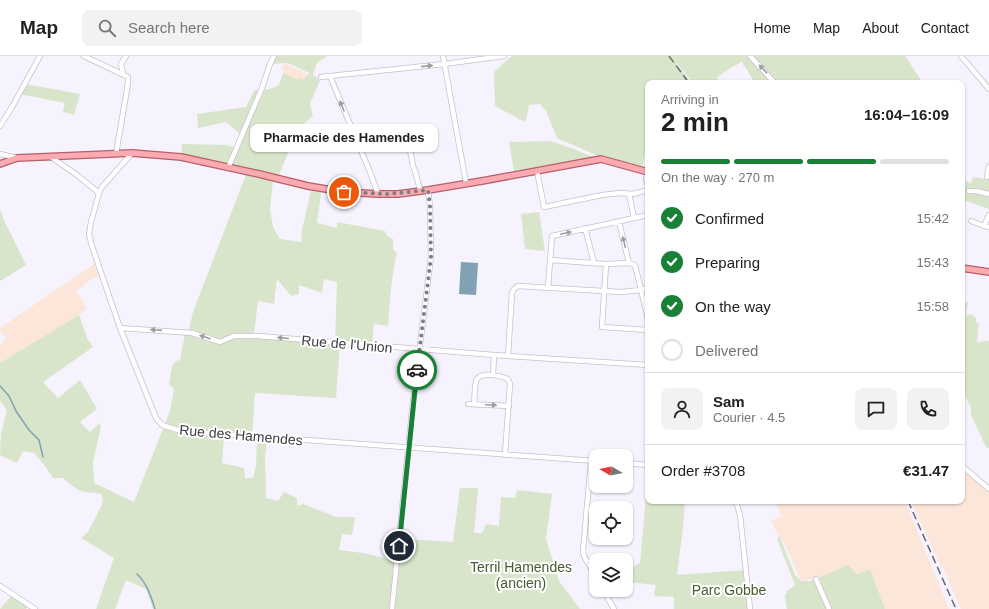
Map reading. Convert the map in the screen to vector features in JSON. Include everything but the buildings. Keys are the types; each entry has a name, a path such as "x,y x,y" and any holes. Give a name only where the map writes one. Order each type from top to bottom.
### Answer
{"main road":[{"path":"0,164 17,158 132,153 181,157 308,186 344,192 378,194 398,194 428,190 601,159 645,171"},
{"path":"965,268 989,272"}],"street":[{"path":"0,126 40,56"},
{"path":"84,56 128,77 116,154"},
{"path":"123,74 121,64 126,56"},
{"path":"228,168 274,56"},
{"path":"443,56 466,184"},
{"path":"321,77 504,56"},
{"path":"750,56 772,80"},
{"path":"961,56 989,89"},
{"path":"330,76 378,194"},
{"path":"406,129 412,166 415,170 418,185 421,191"},
{"name":"Rue des Hamendes","path":"132,153 99,193 89,234 120,328 156,418 162,425 177,430 589,461"},
{"path":"0,154 17,158"},
{"path":"51,157 99,193"},
{"path":"987,177 989,168"},
{"path":"537,171 544,206 602,195 620,193 633,194 645,191"},
{"path":"392,609 419,350 431,257 430,206 428,190"},
{"path":"969,191 989,194"},
{"path":"629,194 634,218"},
{"path":"548,288 552,236 619,222 645,215"},
{"path":"971,220 987,226 989,215"},
{"path":"619,222 630,263"},
{"path":"585,228 594,263"},
{"path":"550,260 606,264 630,263 635,265 645,307"},
{"path":"606,264 602,327 645,330"},
{"path":"508,356 512,292 518,286 624,292 645,289"},
{"name":"Rue de l'Union","path":"120,328 192,333 218,342 222,342 234,336 258,336 419,350 645,365"},
{"path":"494,355 494,375"},
{"path":"474,404 476,382 482,375 494,375 508,379 510,384 506,454"},
{"path":"468,404 509,406"},
{"path":"633,464 645,465"},
{"path":"965,469 989,489"},
{"path":"589,565 584,556 583,543 590,493"},
{"path":"737,504 740,514 750,609"},
{"path":"816,579 829,609"},
{"path":"0,586 35,609"},
{"path":"607,597 614,609"}],"shaded area":[{"path":"285,64 307,74 303,80 296,79 283,73 284,70 281,69"},
{"path":"94,264 99,277 93,278 75,292 79,295 87,308 79,315 0,363 0,347 6,337 0,331 0,328"},
{"path":"965,471 989,493 989,609 961,609 942,565 941,567 912,504 965,504"},
{"path":"776,504 906,504 949,609 885,609 870,569 857,574 801,581 786,547 771,521 782,516"}],"green space":[{"path":"274,56 327,56 317,63 313,75 320,80 310,104 313,116 298,129 278,177 230,164 265,90 276,87 283,73 296,79 300,78 303,80 309,73 288,63 270,64"},
{"path":"513,56 905,56 921,80 753,80 742,62 730,68 717,78 718,80 691,80 671,57 690,80 645,80 645,154 642,168 598,156 557,138 546,111 540,104 529,105 526,121 521,120 495,106 494,72"},
{"path":"25,84 80,94 74,115 63,112 65,103 19,94"},
{"path":"262,88 241,135 226,122 198,128 197,114 246,107 254,91"},
{"path":"550,141 595,158 536,169 514,171 509,142"},
{"path":"182,144 227,145 235,148 227,163 223,164 181,156"},
{"name":"Terril Hamendes (ancien)","path":"247,172 273,181 270,209 273,227 280,239 301,242 302,230 311,190 321,193 317,223 337,228 337,222 385,231 387,236 393,239 393,249 397,253 392,280 388,326 374,324 372,345 335,342 337,282 324,279 322,293 299,285 299,294 291,296 277,279 274,304 258,301 254,334 340,344 336,398 255,393 252,436 224,436 222,463 244,468 245,478 253,478 256,466 257,439 267,440 265,456 266,498 278,501 284,492 297,498 297,506 303,504 336,517 355,517 352,535 342,534 339,550 363,553 397,561 400,550 407,550 409,539 453,542 460,488 478,488 474,533 482,533 486,524 499,526 501,497 515,498 517,490 552,494 546,539 559,581 580,609 153,609 146,589 126,580 115,609 96,609 114,558 81,538 88,532 102,505 103,499 101,494 79,490 63,478 53,478 34,453 23,451 17,463 1,456 1,434 7,410 0,401 0,363 79,315 87,338 93,347 43,382 58,398 80,380 97,409 80,422 90,432 99,423 101,427 93,462 94,483 134,502 170,411 174,389 169,384 172,366 176,361 180,360 185,334 188,334 193,312"},
{"path":"973,177 989,180 989,209 966,201 965,204 965,180 971,183"},
{"path":"1,211 26,265 0,281 0,212"},
{"path":"539,212 545,251 525,249 521,214"},
{"path":"965,302 968,302 966,316 971,314 976,318 976,323 979,323 977,342 989,341 989,448 986,447 971,415 971,407 965,396"},
{"name":"Parc Gobbe","path":"645,504 685,504 677,575 746,570 750,609 674,609 674,597 655,596 656,585 633,583 633,567 640,563"},
{"path":"779,535 795,575 801,581 812,581 848,565 857,574 870,569 885,609 787,609 785,596 787,591 795,585 777,539"},
{"path":"13,594 27,606 26,609 0,609"}],"water":[{"path":"461,262 478,263 476,295 459,294"}],"waterway":[{"path":"0,386 9,396 16,411 29,430 39,440 43,457"},
{"path":"137,574 146,586 155,609"}],"railway":[{"path":"669,56 687,80"},
{"path":"909,504 956,609"}],"way so far":[{"path":"344,192 398,194 428,190 430,206 431,257 417,370"}],"place":[{"name":"Pharmacie des Hamendes","path":"344,192"}],"route":[{"path":"399,546 417,370"}]}
